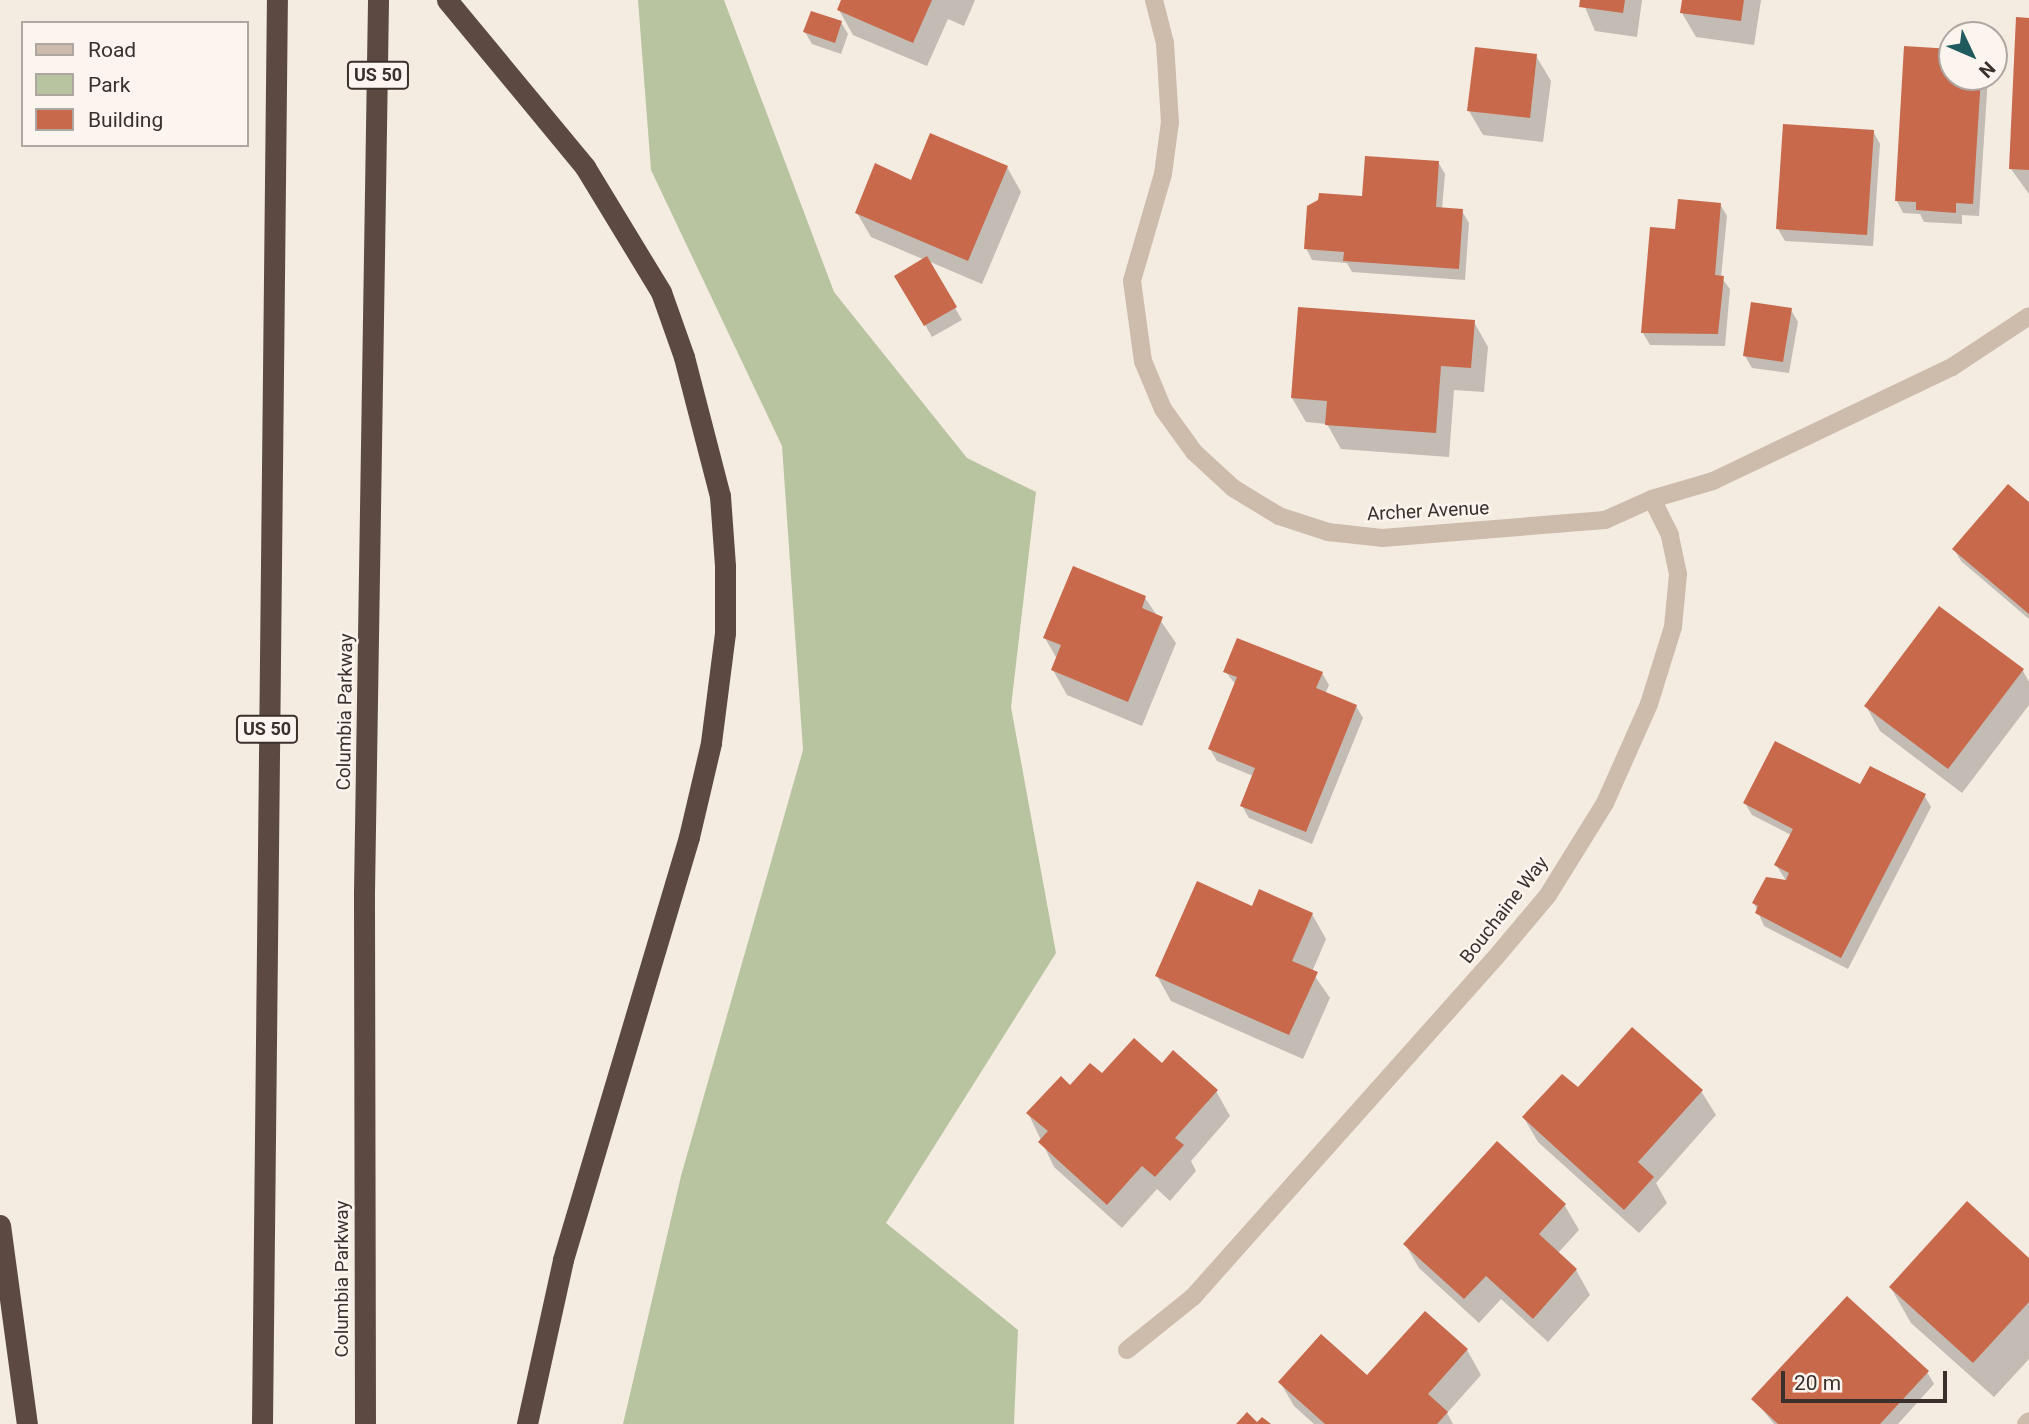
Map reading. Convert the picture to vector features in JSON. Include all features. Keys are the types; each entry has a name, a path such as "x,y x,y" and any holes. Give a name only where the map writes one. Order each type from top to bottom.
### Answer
{"highway":[{"name":"US 50","path":"262,1424 277,0"},
{"name":"Columbia Parkway","path":"365,1424 365,892 379,150 378,0"},
{"path":"447,0 585,167 661,292 684,357 720,496 725,566 725,633 711,743 689,837 563,1260 527,1424"},
{"path":"0,1225 27,1424"}],"street":[{"name":"Archer Avenue","path":"1154,0 1165,43 1170,122 1163,174 1132,281 1133,308 1143,360 1163,409 1194,452 1233,488 1279,516 1328,532 1382,538 1605,520 1652,499 1713,481 1952,367 2029,317"},
{"name":"Bouchaine Way","path":"1127,1350 1193,1297 1238,1242 1496,957 1548,895 1605,803 1649,704 1673,627 1678,574 1670,535 1652,499"}],"green space":[{"path":"638,0 724,0 834,292 967,458 1036,492 1011,707 1056,953 886,1223 1018,1330 1014,1424 623,1424 681,1176 803,750 782,446 651,170"}],"building":[{"path":"841,0 932,0 913,43 837,10"},
{"path":"1580,0 1625,0 1623,13 1579,7"},
{"path":"1682,0 1744,0 1741,21 1680,13"},
{"path":"811,11 842,21 835,43 803,32"},
{"path":"2016,17 2029,18 2029,170 2009,169"},
{"path":"1904,46 1938,48 1938,91 1980,91 1973,204 1956,203 1956,213 1916,210 1916,202 1895,201"},
{"path":"1475,47 1537,54 1530,118 1467,111"},
{"path":"1783,124 1874,130 1867,235 1776,229"},
{"path":"930,133 1008,166 968,261 855,213 875,163 911,180"},
{"path":"1365,156 1439,161 1436,207 1463,209 1459,269 1343,261 1344,252 1304,249 1307,206 1318,200 1319,193 1362,196"},
{"path":"1678,199 1721,203 1715,275 1724,276 1718,334 1641,333 1650,227 1675,229"},
{"path":"927,256 957,307 924,326 894,276"},
{"path":"1751,302 1792,308 1783,362 1743,356"},
{"path":"1298,307 1475,320 1471,368 1441,366 1436,433 1325,425 1327,401 1291,398"},
{"path":"2008,484 2029,502 2029,614 1952,549"},
{"path":"1073,566 1146,596 1142,608 1163,617 1128,702 1051,670 1061,645 1043,638"},
{"path":"1939,606 2024,669 1948,769 1864,706"},
{"path":"1237,638 1323,672 1316,688 1357,705 1306,832 1240,806 1255,768 1208,749 1237,677 1223,672"},
{"path":"1775,741 1860,784 1870,766 1926,794 1841,958 1755,913 1758,906 1752,903 1766,877 1786,880 1789,873 1774,865 1793,829 1743,803"},
{"path":"1197,881 1252,906 1259,889 1313,913 1292,961 1318,972 1289,1035 1155,976"},
{"path":"1632,1027 1703,1090 1638,1162 1654,1177 1624,1210 1522,1117 1562,1074 1578,1087"},
{"path":"1134,1038 1162,1063 1173,1050 1218,1090 1175,1138 1184,1145 1155,1177 1142,1166 1107,1205 1038,1142 1048,1131 1026,1113 1061,1076 1070,1085 1090,1063 1102,1073"},
{"path":"1497,1141 1566,1204 1539,1234 1577,1269 1533,1319 1486,1276 1464,1299 1403,1244"},
{"path":"1967,1201 2029,1258 2029,1302 1973,1363 1889,1287"},
{"path":"1847,1296 1929,1371 1880,1424 1778,1424 1751,1399"},
{"path":"1425,1311 1468,1349 1428,1394 1448,1412 1437,1424 1325,1424 1278,1382 1321,1334 1367,1375"},
{"path":"1247,1412 1257,1422 1262,1417 1271,1424 1236,1424"}]}
